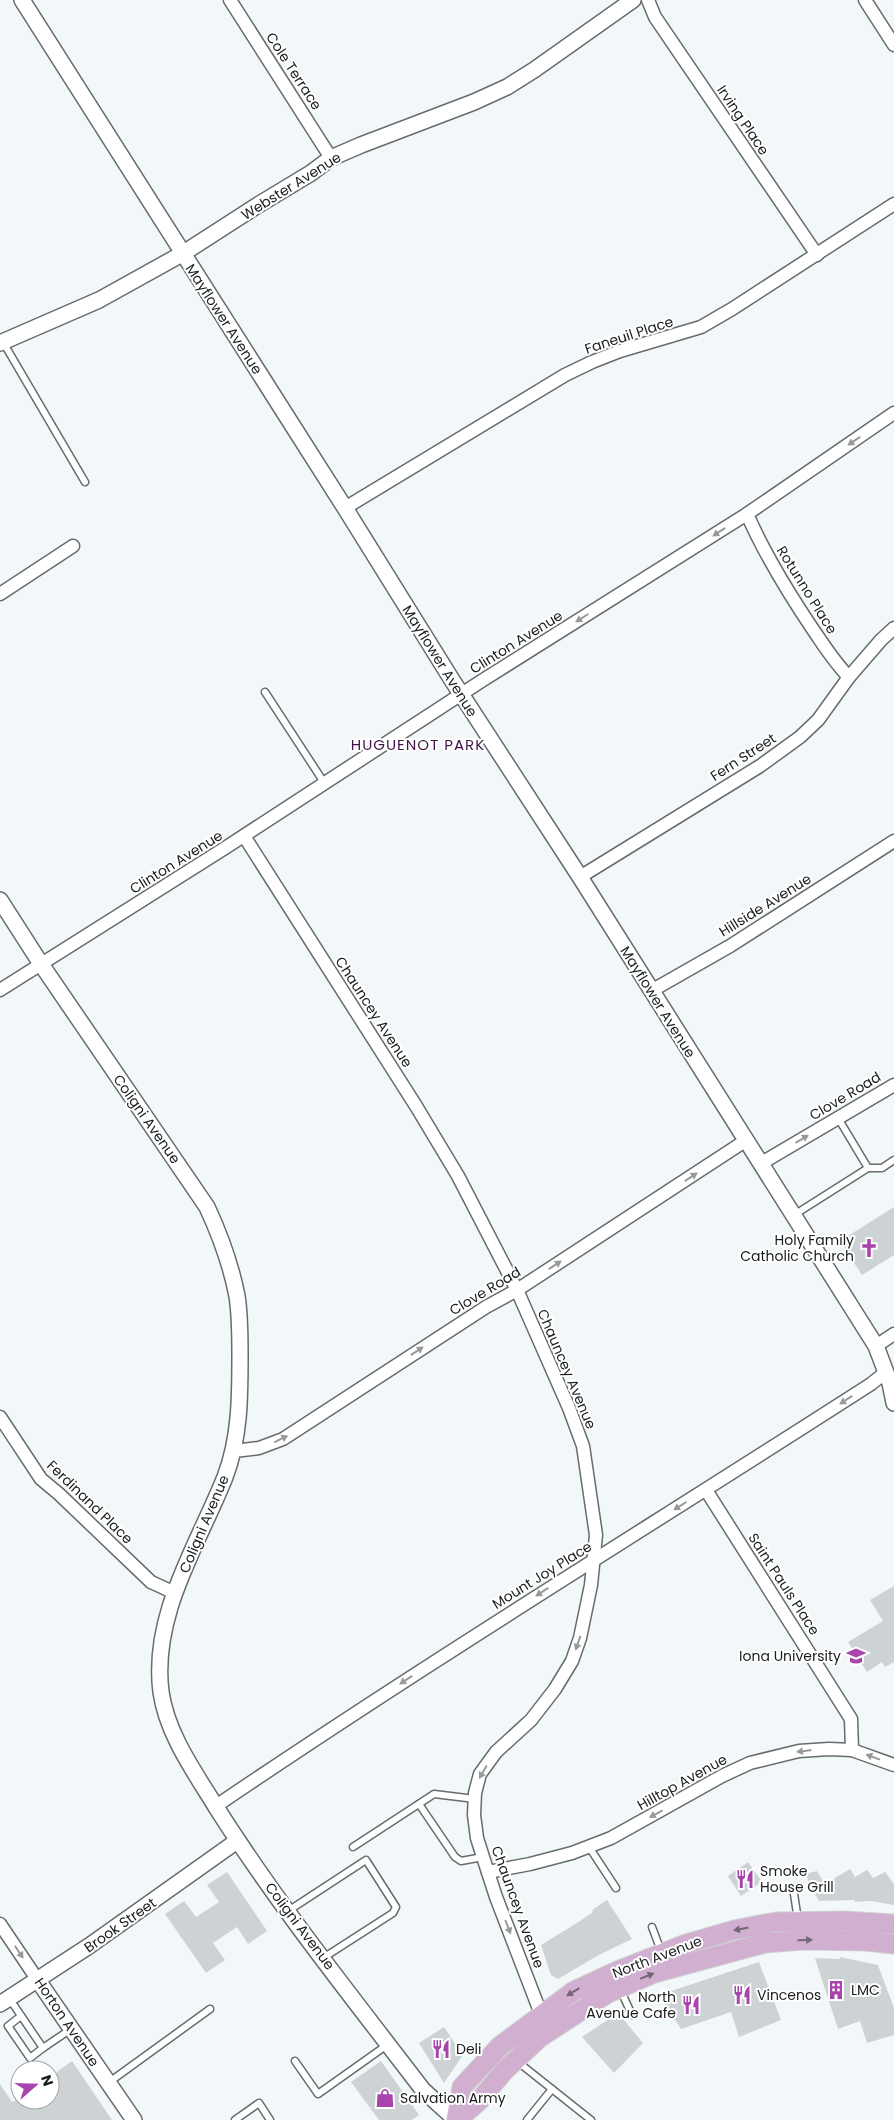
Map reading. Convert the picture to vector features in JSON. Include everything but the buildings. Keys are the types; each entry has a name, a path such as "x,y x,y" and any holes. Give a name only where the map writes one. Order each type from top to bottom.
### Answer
{"main road":[{"name":"North Avenue","path":"456,2120 462,2087 500,2046 541,2014 574,1992 617,1971 662,1953 734,1930 776,1922 844,1921 894,1924"},
{"name":"North Avenue","path":"456,2120 480,2101 515,2060 539,2038 574,2014 620,1988 654,1973 764,1944 803,1940 865,1941 894,1944"}],"street":[{"name":"Mayflower Avenue","path":"22,0 876,1346 886,1372 894,1403"},
{"name":"Cole Terrace","path":"230,0 332,158"},
{"name":"Webster Avenue","path":"2,343 99,300 182,254 332,158 507,87 633,0"},
{"name":"Irving Place","path":"648,0 655,17 817,254"},
{"path":"865,0 894,45"},
{"name":"Faneuil Place","path":"345,508 565,376 592,362 620,351 701,327 894,204"},
{"name":"Clinton Avenue","path":"0,990 325,784 461,694 746,514 894,413"},
{"name":"Rotunno Place","path":"746,514 756,535 801,611 839,668 849,677"},
{"path":"0,594 73,546"},
{"name":"Fern Street","path":"580,877 760,766 800,737 818,720 849,677 880,640 894,628"},
{"name":"Chauncey Avenue","path":"244,836 416,1106 458,1176 517,1290 569,1408 583,1446 596,1535 587,1610 580,1638 572,1660 555,1689 531,1720 496,1752 480,1774 474,1799 477,1838 488,1872 541,2014 553,2029"},
{"name":"Hillside Avenue","path":"651,991 730,946 894,841"},
{"name":"Coligni Avenue","path":"0,900 41,964 207,1207 219,1233 237,1297 240,1328 240,1405 234,1451 175,1593 168,1616 160,1652 161,1689 166,1718 200,1783 237,1841 423,2090 456,2120"},
{"name":"Clove Road","path":"760,1164 894,1084"},
{"name":"Clove Road","path":"234,1451 259,1448 282,1439 517,1290 745,1141"},
{"path":"876,1346 894,1334"},
{"name":"Mount Joy Place","path":"216,1806 313,1740 862,1390 886,1372"},
{"name":"Ferdinand Place","path":"0,1416 41,1479 151,1582 175,1593"},
{"name":"Saint Pauls Place","path":"706,1490 851,1719 852,1750"},
{"name":"Hilltop Avenue","path":"488,1872 572,1853 611,1838 722,1776 750,1763 799,1751 829,1749 852,1750 894,1765"},
{"name":"Brook Street","path":"5,2001 89,1946 237,1841"},
{"name":"Horton Avenue","path":"0,1924 134,2120"}],"lane":[{"path":"2,343 85,482"},
{"path":"265,692 325,784"},
{"path":"838,1118 868,1168"},
{"path":"793,1216 868,1168 882,1168 894,1160"},
{"path":"353,1847 434,1794 474,1799"},
{"path":"419,1804 455,1857 461,1861 483,1857"},
{"path":"589,1847 616,1888"},
{"path":"288,1911 366,1860 396,1907 393,1913 323,1958"},
{"path":"794,1894 798,1922"},
{"path":"652,1926 662,1953"},
{"path":"620,1988 632,2015"},
{"path":"5,2001 20,2016 43,2048"},
{"path":"108,2083 210,2008"},
{"path":"20,2016 8,2026 30,2058 72,2028"},
{"path":"295,2061 318,2094 388,2044"},
{"path":"515,2060 591,2120"},
{"path":"527,2120 552,2089"},
{"path":"235,2120 259,2103 270,2120"}],"place":[{"name":"Holy Family Catholic Church","path":"869,1248"},
{"name":"Iona University","path":"856,1656"},
{"name":"Smoke House Grill","path":"745,1879"},
{"name":"LMC","path":"836,1990"},
{"name":"Vincenos","path":"742,1995"},
{"name":"North Avenue Cafe","path":"691,2005"},
{"name":"Deli","path":"441,2049"},
{"name":"Salvation Army","path":"385,2098"}],"district":[{"name":"HUGUENOT PARK","path":"418,744"}]}
